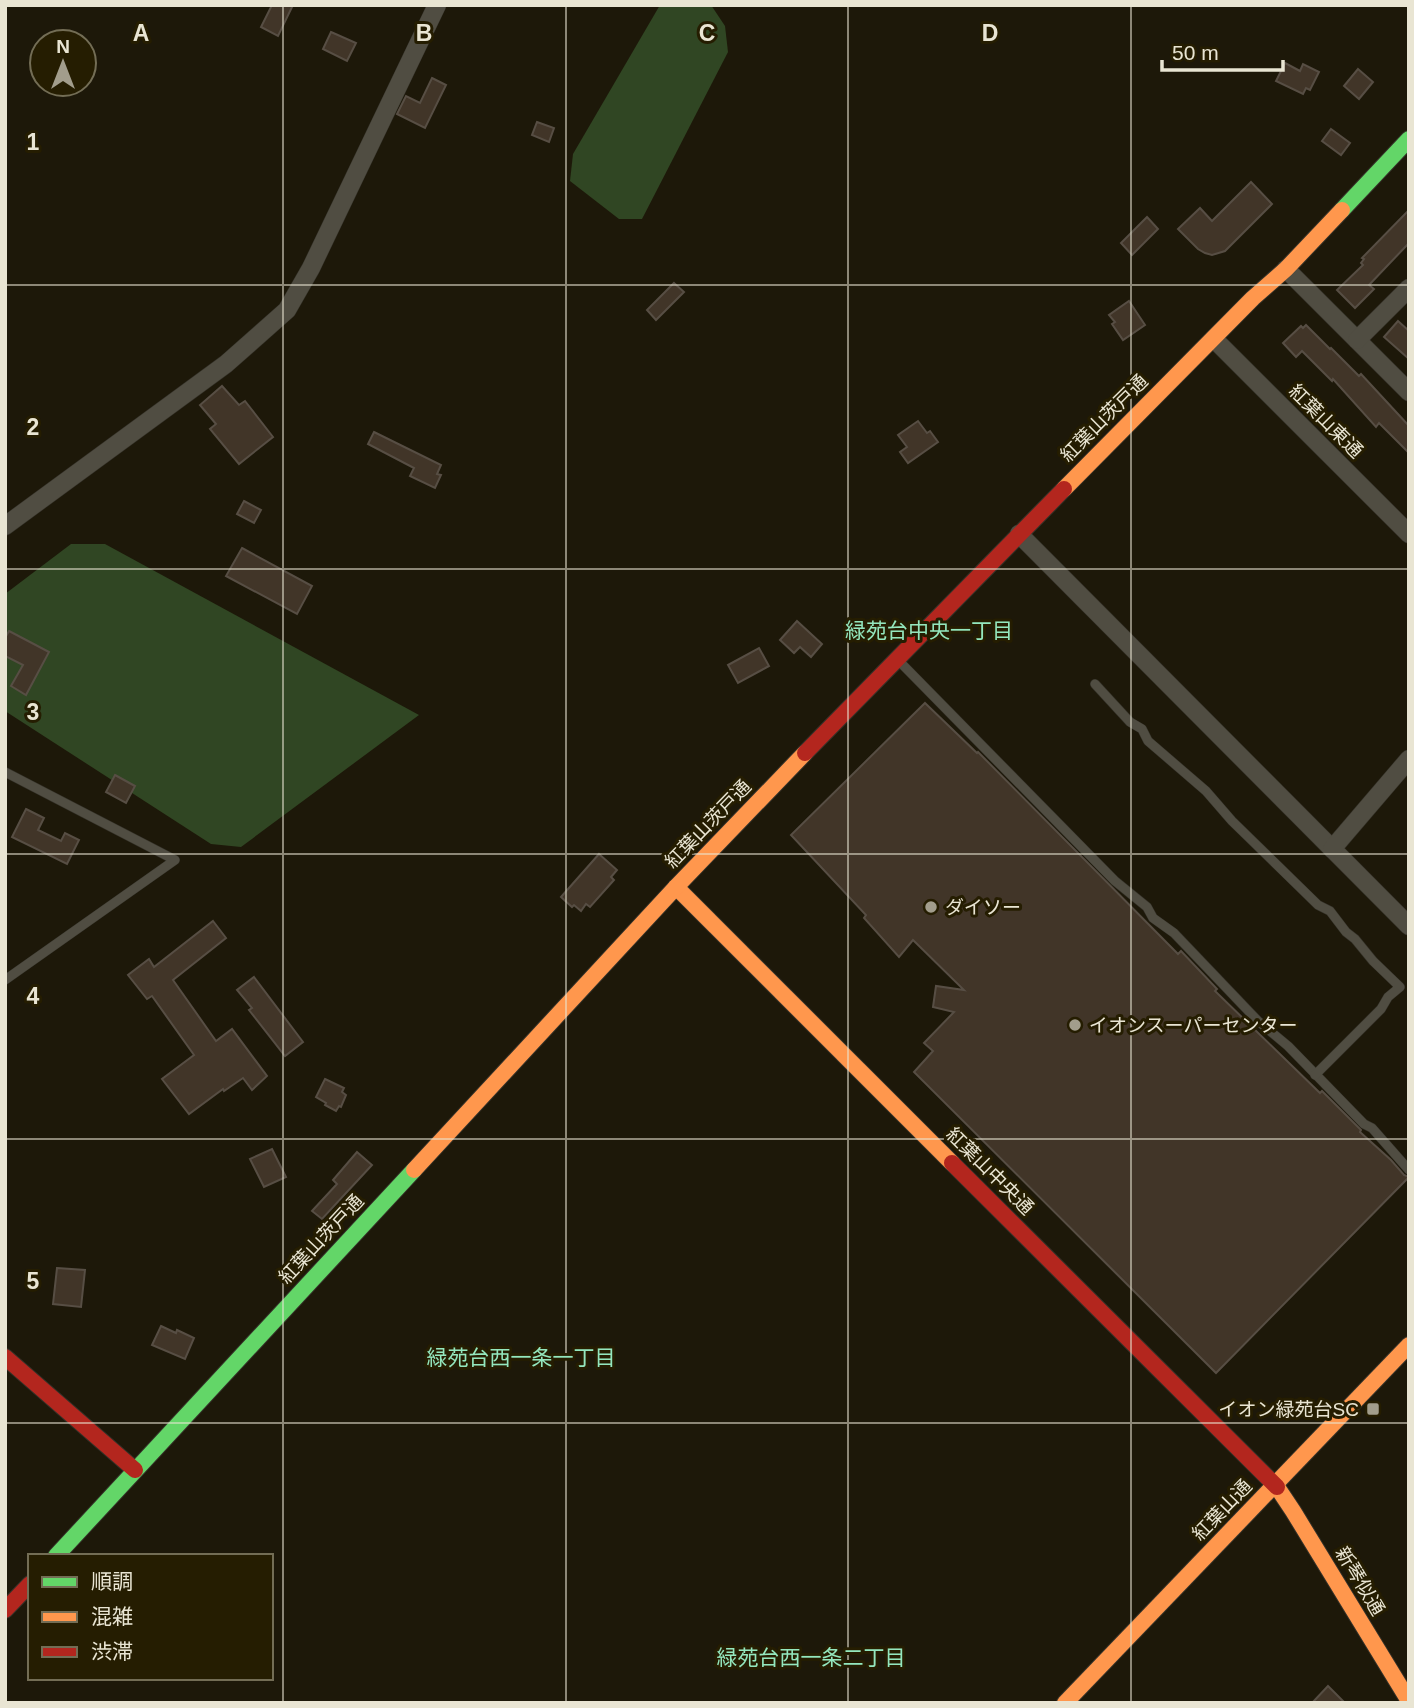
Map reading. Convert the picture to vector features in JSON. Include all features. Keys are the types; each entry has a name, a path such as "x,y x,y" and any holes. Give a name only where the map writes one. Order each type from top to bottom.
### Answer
{"street":[{"path":"5,526 226,364 287,310 311,268 437,5"},
{"name":"紅葉山茨戸通","path":"57,1554 676,887 1018,534 1253,298 1286,269 1409,139"},
{"path":"1286,269 1409,392"},
{"path":"1357,340 1409,288"},
{"name":"紅葉山東通","path":"1214,339 1409,534"},
{"path":"1018,534 1409,926"},
{"path":"1332,849 1409,759"},
{"name":"紅葉山中央通","path":"676,887 1275,1485"},
{"name":"紅葉山通","path":"1065,1703 1409,1345"},
{"path":"5,1357 135,1470"},
{"name":"新琴似通","path":"1275,1485 1409,1701"},
{"path":"5,1610 28,1586"}],"lane":[{"path":"897,658 1115,881 1147,907 1153,918 1174,933 1258,1021 1288,1046 1364,1124 1372,1128 1409,1170"},
{"path":"1095,684 1130,722 1142,729 1148,741 1206,791 1232,821 1318,905 1330,911 1346,932 1400,987 1315,1076"},
{"path":"5,772 175,860 5,980"}],"green space":[{"path":"660,5 711,5 725,26 728,52 642,219 619,219 570,181 573,154"},
{"path":"71,544 105,544 419,715 241,847 211,844 5,711 5,594"}],"building":[{"path":"272,5 293,5 278,36 261,27"},
{"path":"331,32 356,43 347,61 323,49"},
{"path":"1285,63 1300,71 1303,64 1319,72 1310,90 1306,88 1303,94 1276,81"},
{"path":"1358,69 1373,82 1359,99 1344,86"},
{"path":"432,78 446,85 425,128 397,114 406,96 420,103"},
{"path":"537,122 554,128 549,142 532,135"},
{"path":"1331,129 1350,143 1341,155 1322,141"},
{"path":"1251,182 1272,204 1225,251 1212,255 1205,253 1178,229 1200,208 1212,221"},
{"path":"1409,210 1409,243 1369,285 1374,289 1355,308 1337,290 1363,265 1362,258"},
{"path":"1147,217 1158,229 1132,255 1121,243"},
{"path":"674,283 684,292 656,320 647,310"},
{"path":"1129,301 1145,325 1123,340 1109,315"},
{"path":"1398,321 1409,331 1409,359 1384,337"},
{"path":"1306,325 1359,376 1361,374 1409,426 1409,453 1379,423 1376,427 1333,379 1332,381 1302,351 1296,357 1283,343 1301,326 1303,328"},
{"path":"222,386 239,405 245,401 273,437 239,464 210,429 216,424 200,405"},
{"path":"918,421 938,442 908,463 900,452 907,447 898,435"},
{"path":"374,432 441,465 437,474 441,475 435,488 410,476 414,468 368,444"},
{"path":"244,501 261,510 254,523 237,514"},
{"path":"242,548 312,586 297,614 226,576"},
{"path":"797,621 822,644 811,657 800,647 794,653 780,640"},
{"path":"9,631 49,652 26,695 11,686 23,665 5,656 5,638"},
{"path":"759,648 769,666 738,683 728,665"},
{"path":"925,703 978,752 1178,954 1181,951 1217,989 1215,991 1409,1177 1216,1373 914,1072 933,1051 924,1043 954,1012 933,1007 936,986 964,990 913,940 899,957 864,918 866,915 791,835"},
{"path":"115,775 135,786 126,803 106,792"},
{"path":"26,809 44,818 38,830 61,841 65,833 79,840 67,864 12,837"},
{"path":"599,854 617,870 611,877 614,880 590,907 586,904 581,911 561,897"},
{"path":"213,921 226,938 173,980 216,1041 232,1029 267,1076 252,1090 243,1078 189,1114 162,1079 194,1055 152,996 147,999 128,975 149,959 154,967"},
{"path":"254,977 303,1042 285,1056 237,990"},
{"path":"325,1079 344,1088 342,1092 346,1095 341,1107 336,1111 316,1097"},
{"path":"272,1149 286,1177 264,1187 250,1159"},
{"path":"357,1152 372,1165 322,1219 312,1211 337,1184 333,1180"},
{"path":"57,1268 85,1270 81,1307 53,1304"},
{"path":"161,1326 194,1338 185,1359 152,1345"},
{"path":"1328,1686 1345,1703 1312,1703"}],"traffic: fast":[{"path":"1342,210 1409,139"},
{"path":"58,1554 414,1170"}],"traffic: slow":[{"path":"1064,489 1342,210"},
{"path":"414,1170 676,887 805,753"},
{"path":"676,887 952,1163"},
{"path":"1065,1703 1409,1345"},
{"path":"1277,1487 1409,1701"}],"traffic: jam":[{"path":"805,753 1064,489"},
{"path":"952,1163 1277,1487"},
{"path":"5,1357 135,1470"},
{"path":"5,1610 28,1586"}],"place":[{"name":"ダイソー","path":"931,907"},
{"name":"イオンスーパーセンター","path":"1075,1025"},
{"name":"イオン緑苑台SC","path":"1373,1409"}],"district":[{"name":"緑苑台中央一丁目","path":"929,630"},
{"name":"緑苑台西一条一丁目","path":"521,1357"},
{"name":"緑苑台西一条二丁目","path":"811,1657"}]}
